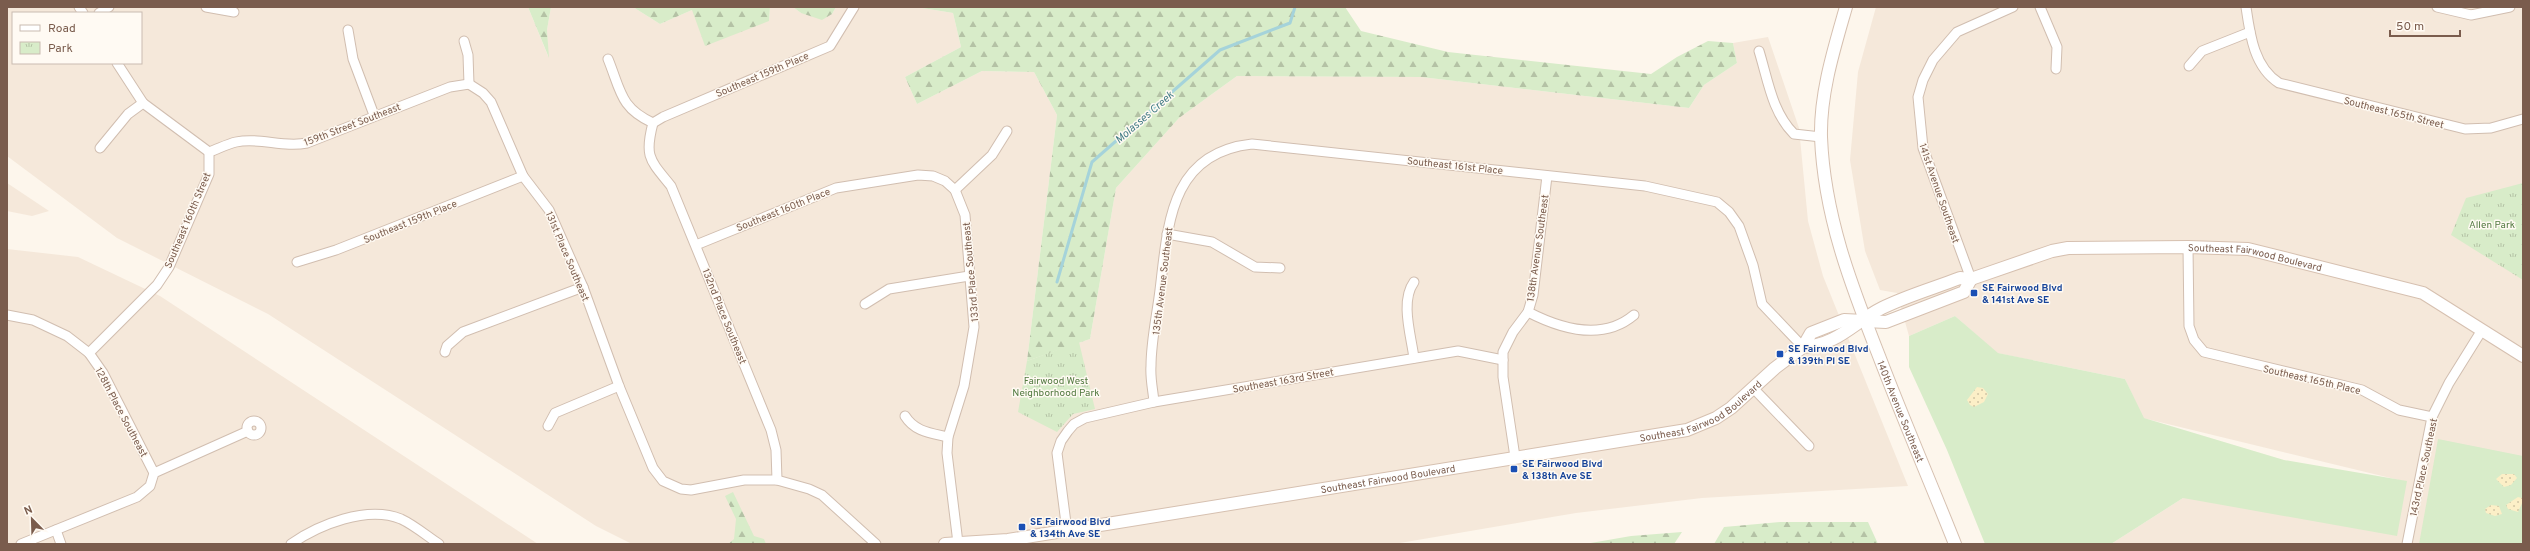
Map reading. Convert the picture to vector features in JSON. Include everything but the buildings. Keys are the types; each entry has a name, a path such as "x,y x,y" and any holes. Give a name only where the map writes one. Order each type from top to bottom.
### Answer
{"street":[{"path":"206,7 234,12"},
{"name":"Southeast 159th Place","path":"653,123 663,117 830,46 854,7"},
{"name":"140th Avenue Southeast","path":"1846,7 1831,58 1821,136 1830,208 1842,258 1865,321 1955,544"},
{"name":"141st Avenue Southeast","path":"1971,279 1923,148 1918,97 1922,80 1933,60 1957,32 2013,7"},
{"path":"2040,7 2057,46 2056,69"},
{"path":"2189,66 2202,51 2250,32 2246,7"},
{"path":"2437,7 2471,15 2510,7"},
{"path":"348,30 352,59 374,115"},
{"name":"Southeast 165th Street","path":"2250,32 2256,54 2268,76 2289,87 2465,130 2491,128 2523,119"},
{"path":"464,41 468,54 469,84"},
{"path":"1760,51 1776,110 1784,124 1794,134 1821,136"},
{"path":"608,59 628,107 638,116 653,123"},
{"path":"117,64 143,103 209,152"},
{"name":"159th Street Southeast","path":"209,152 236,142 254,141 294,146 307,143 374,115 450,87 469,84"},
{"name":"131st Place Southeast","path":"469,84 483,93 492,102 523,176 549,210 583,287 619,386 653,468 663,481 681,489 691,490 744,480 777,480"},
{"path":"100,148 128,114 143,103"},
{"name":"132nd Place Southeast","path":"653,123 648,151 652,162 672,186 771,430 776,450 777,480"},
{"path":"955,190 992,155 1007,131"},
{"name":"Southeast 161st Place","path":"1197,167 1227,148 1252,144 1645,186 1717,202 1729,212 1739,226 1753,264 1762,304 1803,348"},
{"name":"Southeast 160th Street","path":"89,352 157,285 169,267 209,174 209,152"},
{"name":"135th Avenue Southeast","path":"1154,402 1151,366 1167,234 1174,203 1181,188 1197,167"},
{"name":"Southeast 160th Place","path":"696,245 836,188 918,175 933,176 945,181 955,190"},
{"name":"Southeast 159th Place","path":"296,262 336,250 523,176"},
{"name":"138th Avenue Southeast","path":"1515,457 1503,377 1503,352 1508,340 1528,312 1533,295 1547,176"},
{"name":"133rd Place Southeast","path":"955,190 965,216 974,327 964,386 948,437 946,453 958,543"},
{"path":"1167,234 1212,242 1255,267 1280,268"},
{"name":"Southeast Fairwood Boulevard","path":"945,544 1008,540 1067,531 1596,443 1638,440 1687,430 1716,418 1754,389 1775,368 1803,348 1811,333 1844,320 1886,322 1964,292 1971,279 2052,251 2068,248 2188,247 2248,249 2410,288 2423,293 2523,356"},
{"name":"Southeast 165th Place","path":"2188,247 2189,326 2194,340 2204,352 2217,357 2362,390 2399,410 2432,417"},
{"path":"865,304 889,289 969,276"},
{"path":"1414,282 1409,289 1407,304 1414,358"},
{"path":"445,352 447,346 463,332 583,287"},
{"path":"1528,312 1552,324 1581,330 1612,327 1623,324 1634,314"},
{"name":"128th Place Southeast","path":"7,315 32,320 67,336 89,352 103,372 154,472"},
{"name":"143rd Place Southeast","path":"2406,544 2432,417 2449,383 2482,330"},
{"name":"Southeast 163rd Street","path":"1067,531 1057,453 1060,441 1074,424 1085,418 1154,402 1458,351 1503,360"},
{"path":"548,426 555,413 619,386"},
{"path":"1754,389 1809,446"},
{"path":"905,416 910,424 918,430 948,437"},
{"path":"21,544 137,497 150,486 154,472 248,431"},
{"path":"777,480 822,495 876,544"},
{"path":"291,544 307,534 357,517 381,515 401,520 439,544"},
{"path":"56,530 61,544"}],"shaded area":[{"path":"7,7 528,7 548,56 547,30 551,7 633,7 660,24 692,10 769,21 770,7 793,7 801,13 832,14 836,7 916,7 953,13 961,47 905,77 917,104 982,71 1034,72 1057,115 1027,361 1090,339 1116,188 1179,118 1237,76 1421,77 1689,108 1704,85 1737,63 1733,43 1768,37 1799,128 1808,221 1823,276 1908,486 1702,498 1576,513 1394,544 632,544 596,526 268,314 117,238 7,156"},
{"path":"1876,7 2523,7 2523,544 2111,544 2183,498 2407,482 2143,418 2125,379 1997,353 1955,316 1909,336 1897,293 1880,290 1865,251 1850,160 1858,72"},
{"path":"7,183 49,211 32,216 7,211"},
{"path":"7,249 78,257 160,296 538,544 7,544"}],"green space":[{"path":"528,7 551,7 547,30 549,58"},
{"path":"633,7 770,7 769,21 705,46 692,10 660,24"},
{"path":"793,7 836,7 832,14 822,20 801,13"},
{"path":"916,7 1345,7 1361,31 1448,52 1651,74 1677,57 1708,41 1733,43 1737,63 1704,85 1689,108 1421,77 1237,76 1179,118 1116,188 1090,339 1027,361 1057,115 1034,72 982,71 917,104 905,77 961,47 953,13"},
{"name":"Allen Park","path":"2523,183 2523,280 2451,235 2466,198"},
{"path":"1955,316 1998,353 2125,379 2144,418 2284,460 2407,481 2397,536 2183,498 2111,544 1985,544 1947,450 1909,367 1909,336"},
{"name":"Fairwood West Neighborhood Park","path":"1079,342 1095,409 1073,414 1057,432 1018,412 1027,361"},
{"path":"2438,439 2523,456 2523,544 2419,544"},
{"path":"733,492 754,536 764,539 766,544 728,544 734,539 736,519 725,496"},
{"path":"1780,522 1868,522 1878,544 1714,544 1724,527"},
{"path":"1682,532 1674,544 1585,544 1631,536"}],"sand":[{"path":"1977,387 1983,388 1988,394 1984,402 1974,407 1970,405 1967,400"},
{"path":"2502,474 2514,474 2517,478 2511,485 2504,487 2496,479"},
{"path":"2518,497 2522,498 2523,501 2518,512 2508,509 2506,505"},
{"path":"2491,505 2499,506 2502,514 2495,516 2486,513 2485,509"}],"waterway":[{"name":"Molasses Creek","path":"1057,282 1092,162 1220,50 1290,23 1295,7"}],"place":[{"name":"SE Fairwood Blvd & 141st Ave SE","path":"1974,293"},
{"name":"SE Fairwood Blvd & 139th Pl SE","path":"1780,354"},
{"name":"SE Fairwood Blvd & 138th Ave SE","path":"1514,469"},
{"name":"SE Fairwood Blvd & 134th Ave SE","path":"1022,527"}]}
